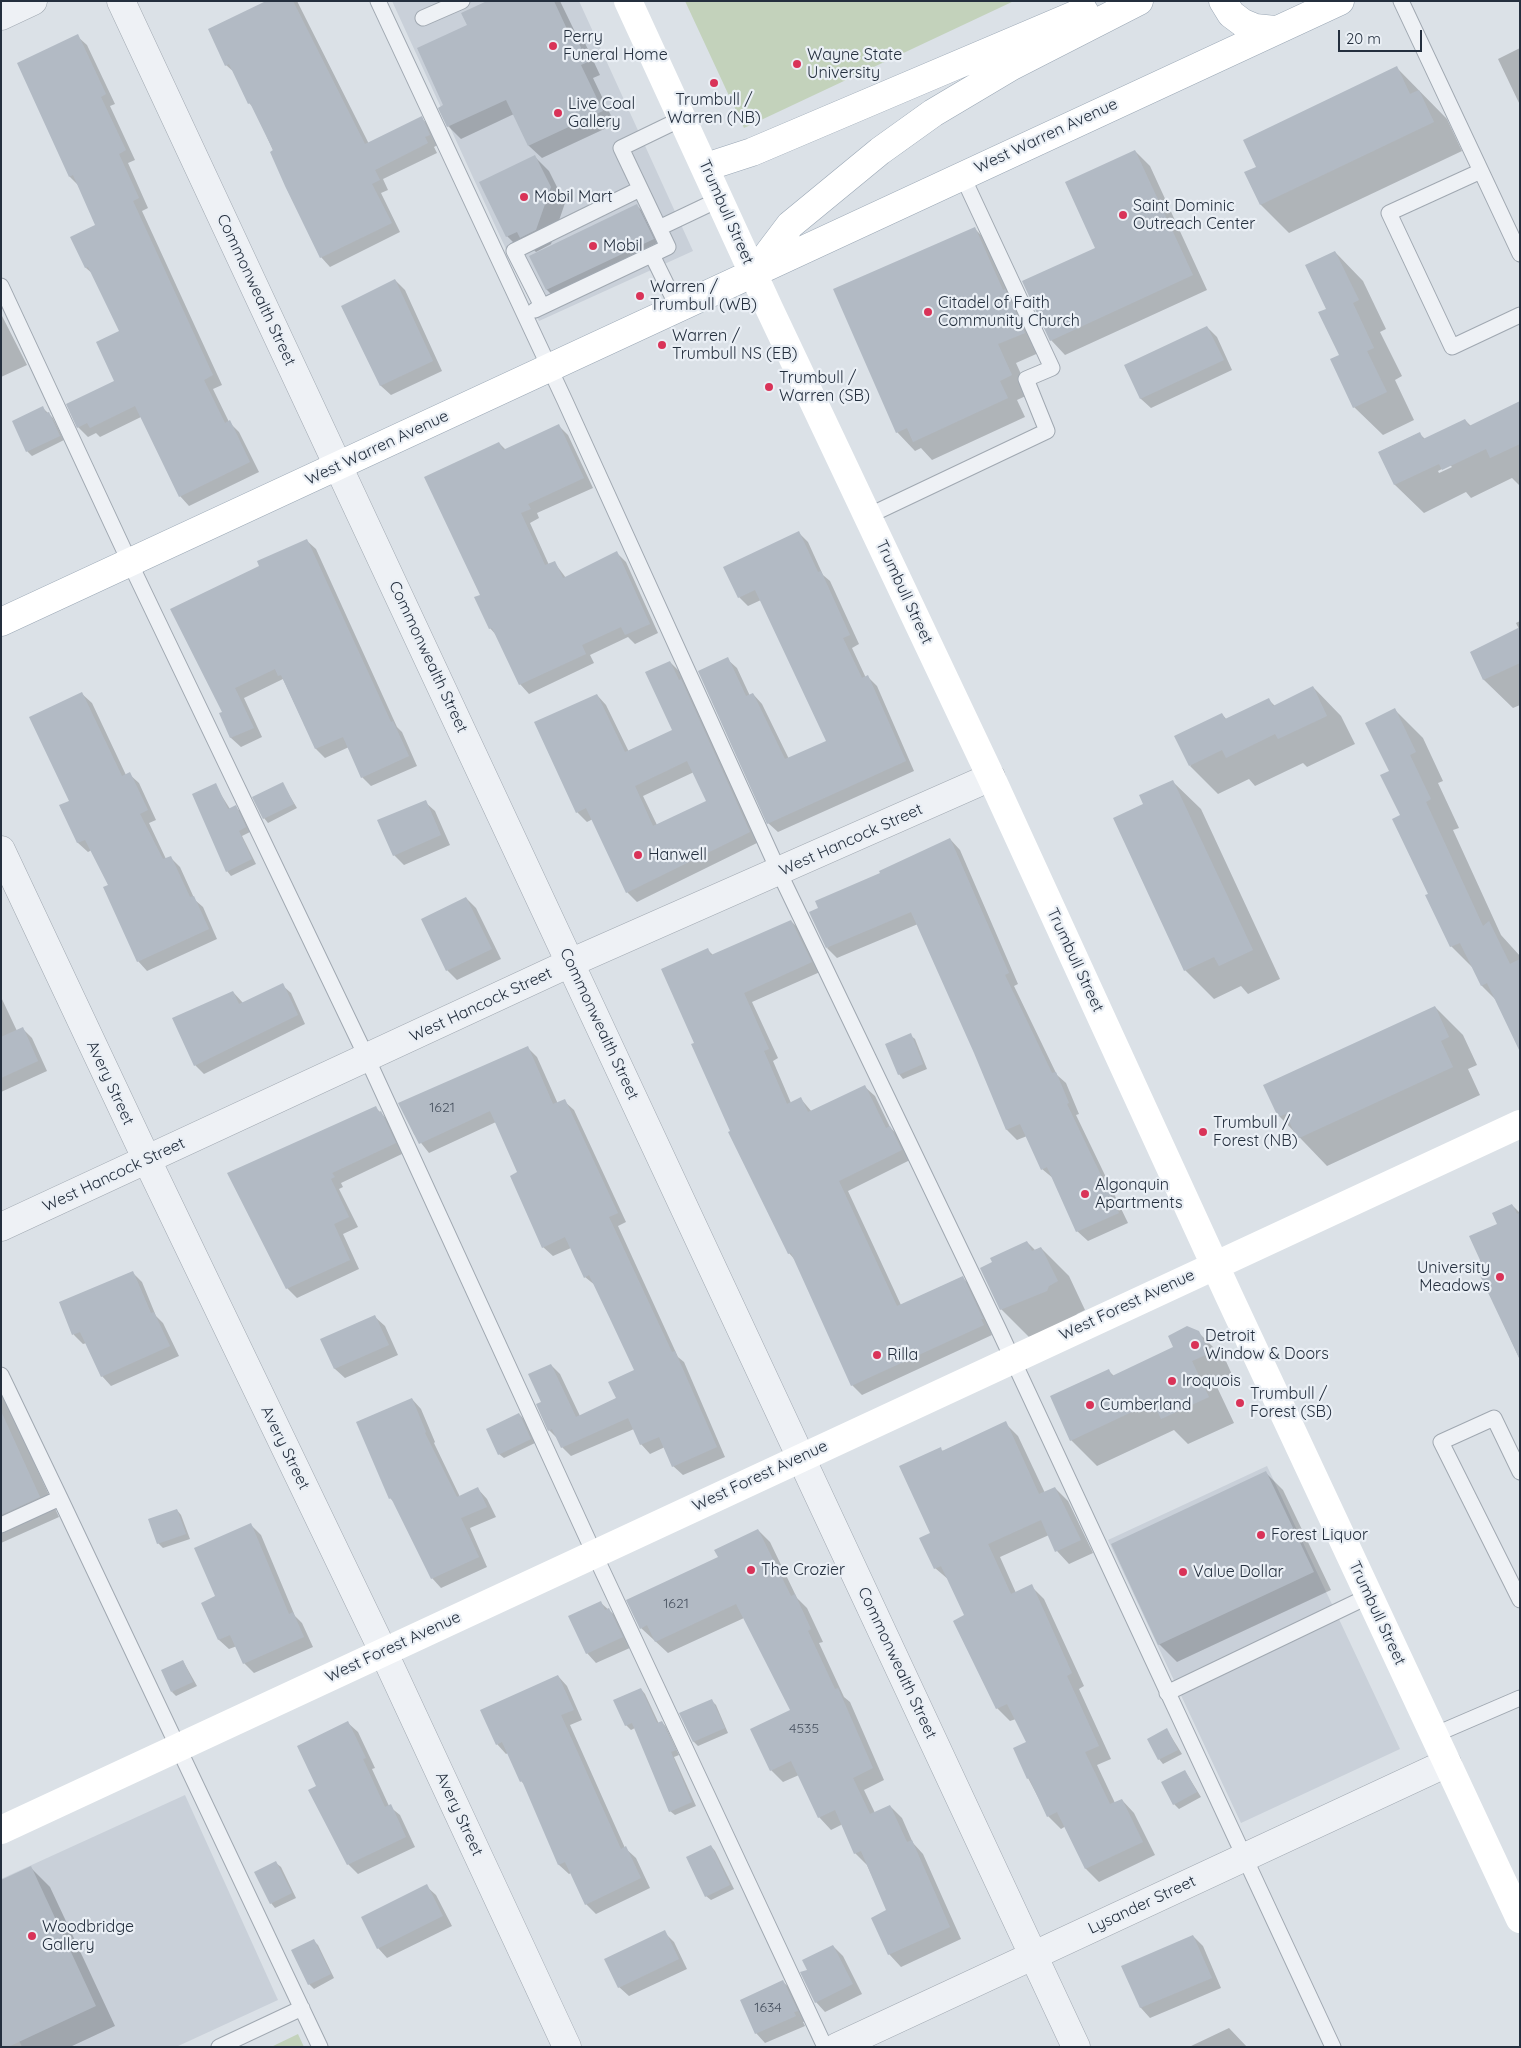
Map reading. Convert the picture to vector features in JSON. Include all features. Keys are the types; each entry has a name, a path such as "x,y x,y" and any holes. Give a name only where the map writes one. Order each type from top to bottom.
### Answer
{"street":[{"path":"1,16 33,1"},
{"name":"Commonwealth Street","path":"122,1 1076,2047"},
{"name":"Trumbull Street","path":"628,1 706,167 753,273 991,776 1214,1265 1520,1919"},
{"path":"706,167 752,152 1106,1"},
{"name":"West Warren Avenue","path":"753,273 790,224 880,151 933,113 1012,66 1139,1"},
{"path":"1223,1 1231,14 1243,23 1255,28 1275,30"},
{"name":"West Warren Avenue","path":"1,622 1340,1"},
{"name":"West Hancock Street","path":"1,1227 570,964 991,776"},
{"name":"Avery Street","path":"1,850 147,1160 383,1651 567,2047"},
{"name":"West Forest Avenue","path":"1,1830 178,1746 1520,1124"},
{"name":"Lysander Street","path":"837,2047 1447,1763"}],"lane":[{"path":"378,1 549,368 779,872 1012,1359 1333,2047"},
{"path":"423,18 462,1"},
{"path":"1402,1 1520,254"},
{"path":"524,314 542,306 576,283 632,257 652,254 668,247 621,148 683,118"},
{"path":"1481,171 1389,213 1452,347 1520,316"},
{"path":"868,516 1048,431 1026,379 1052,368 962,175"},
{"path":"542,306 514,251 554,238 610,211 640,189"},
{"path":"659,228 720,199"},
{"path":"652,254 678,308"},
{"path":"1,286 130,562 367,1058 594,1553 825,2047"},
{"path":"1,1375 320,2047"},
{"path":"1520,1472 1494,1418 1441,1442 1520,1600"},
{"path":"1,1526 60,1498"},
{"path":"1167,1692 1369,1596"},
{"path":"1434,1734 1520,1698"},
{"path":"219,2047 302,2008"}],"shaded area":[{"path":"392,1 579,1 693,251 539,321"},
{"path":"1267,1466 1400,1749 1241,1823 1108,1540"},
{"path":"185,1795 278,2000 176,2047 22,2047 1,2002 1,1879"}],"green space":[{"name":"Wayne State University","path":"685,1 1014,1 744,128"},
{"path":"298,2034 304,2047 271,2047"}],"building":[{"path":"266,1 293,1 365,144 422,116 430,135 425,137 428,143 375,170 380,180 372,184 392,223 320,258 270,152 273,150 229,64 225,66 208,29"},
{"path":"487,1 554,1 567,29 571,27 588,62 581,65 603,111 528,146 506,100 447,127 438,108 443,105 417,48 467,25 461,13"},
{"path":"78,34 106,94 101,97 126,150 119,154 139,198 133,201 213,375 204,380 225,423 230,420 250,462 179,497 135,406 90,428 87,423 77,428 66,404 114,381 96,342 119,331 88,267 85,268 70,237 95,225 73,175 69,177 17,63"},
{"path":"1397,66 1410,94 1419,90 1434,122 1260,205 1244,172 1256,167 1243,140"},
{"name":"Saint Dominic Outreach Center","path":"1135,150 1193,275 1050,341 1022,281 1095,248 1065,182"},
{"path":"535,155 551,187 536,230 520,238 517,232 506,237 479,182"},
{"path":"637,204 654,239 546,290 529,256"},
{"name":"Citadel of Faith Community Church","path":"975,227 1003,290 1005,289 1025,333 998,344 1012,375 1000,381 1008,398 913,442 907,428 896,433 833,289"},
{"path":"1335,251 1359,300 1353,303 1374,348 1367,351 1387,392 1353,408 1330,359 1339,355 1318,312 1326,309 1305,265"},
{"path":"395,279 433,361 380,386 341,306"},
{"path":"1207,326 1224,360 1140,399 1124,365"},
{"path":"1520,401 1520,444 1490,458 1486,449 1442,470 1439,464 1394,485 1378,452 1420,432 1423,439 1465,419 1469,426"},
{"path":"43,406 46,413 49,412 60,436 26,452 12,421"},
{"path":"559,424 584,478 528,504 531,509 521,513 545,565 555,561 563,578 617,551 650,624 625,635 621,627 582,645 586,654 519,685 492,628 489,629 474,597 480,595 424,477 499,442 503,450"},
{"path":"799,531 818,572 821,571 850,635 843,638 862,678 868,675 906,761 767,824 698,671 728,657 746,696 753,693 785,759 826,741 755,590 738,598 723,567"},
{"path":"307,539 391,722 393,721 409,756 361,778 343,737 315,749 281,675 278,676 275,669 235,688 254,728 230,738 219,713 222,712 170,609 259,566 257,561"},
{"path":"1520,627 1520,663 1483,680 1470,652"},
{"path":"670,661 679,680 681,679 750,832 626,893 586,808 576,813 534,722 597,694 625,752 672,730 645,672","holes":["687,761 706,801 653,826 635,786"]},
{"path":"1313,686 1327,716 1278,739 1275,734 1226,758 1222,750 1189,766 1174,736 1222,713 1225,719 1269,698 1273,706"},
{"path":"82,692 122,776 130,772 148,810 140,814 163,859 171,856 190,897 194,896 209,929 137,962 103,887 108,885 85,840 77,843 59,805 69,801 29,717"},
{"path":"1395,708 1416,752 1410,755 1431,799 1426,802 1483,926 1489,921 1510,964 1520,959 1520,1052 1487,983 1481,986 1460,943 1450,947 1425,895 1428,894 1392,819 1400,815 1380,775 1389,771 1365,723"},
{"path":"1173,780 1253,950 1219,966 1214,957 1184,971 1113,818 1143,804 1139,795"},
{"path":"283,782 294,804 263,819 252,797"},
{"path":"216,783 228,809 236,805 246,827 239,831 252,859 226,872 192,794"},
{"path":"426,800 441,835 393,856 377,820"},
{"path":"950,838 1009,973 1005,975 1052,1073 1056,1072 1069,1103 1067,1104 1119,1213 1076,1232 1047,1167 1041,1170 1020,1124 1006,1130 911,912 826,948 809,912 818,908 815,901 880,873 879,871"},
{"path":"466,897 492,949 446,971 421,919"},
{"path":"791,920 812,962 744,993 769,1049 764,1051 787,1104 801,1097 808,1112 865,1085 886,1128 890,1126 902,1150 839,1181 897,1306 963,1276 984,1325 851,1386 791,1253 788,1254 728,1132 730,1131 691,1044 694,1043 661,969 708,948 711,955"},
{"path":"283,983 298,1015 194,1066 172,1018 233,991 239,1004"},
{"path":"1435,1006 1449,1037 1441,1041 1453,1067 1297,1139 1286,1114 1278,1117 1263,1085"},
{"path":"23,1027 38,1061 1,1078 1,1037"},
{"path":"911,1033 923,1064 898,1075 885,1044"},
{"path":"528,1046 553,1104 565,1099 618,1213 609,1217 672,1352 675,1351 717,1447 672,1467 659,1437 640,1445 628,1418 561,1448 552,1429 548,1431 536,1404 541,1402 528,1374 551,1364 576,1417 616,1398 608,1382 634,1370 589,1275 584,1278 565,1237 542,1248 510,1176 517,1172 490,1111 419,1144 398,1103"},
{"path":"376,1106 379,1112 381,1111 396,1143 332,1173 335,1177 331,1179 349,1217 334,1224 350,1260 286,1289 227,1173"},
{"name":"University Meadows","path":"1512,1204 1517,1214 1520,1213 1520,1360 1474,1263 1480,1260 1469,1236 1497,1224 1492,1213"},
{"path":"1027,1241 1032,1251 1041,1247 1058,1281 1049,1286 1047,1291 1000,1310 980,1268 992,1262 990,1258"},
{"path":"133,1271 151,1313 154,1312 170,1346 101,1377 80,1332 72,1335 59,1302"},
{"path":"375,1315 389,1345 334,1369 320,1339"},
{"path":"1187,1326 1199,1331 1210,1353 1192,1361 1209,1397 1161,1419 1153,1402 1070,1441 1050,1396 1109,1369 1112,1376 1173,1347 1168,1336"},
{"path":"412,1398 425,1433 457,1497 478,1487 487,1507 461,1518 479,1557 431,1579 391,1498 389,1499 356,1422"},
{"path":"1,1411 40,1497 1,1515"},
{"path":"519,1413 531,1439 498,1455 486,1429"},
{"path":"1006,1421 1039,1494 1055,1487 1081,1540 1055,1552 1041,1520 988,1544 1011,1594 1032,1584 1072,1673 1067,1676 1099,1746 1085,1752 1110,1804 1122,1799 1143,1842 1085,1869 1057,1812 1047,1817 1013,1748 1026,1742 1007,1704 996,1709 953,1621 964,1615 941,1566 934,1569 919,1538 930,1533 899,1466 941,1447 942,1451"},
{"name":"Value Dollar","path":"1266,1471 1314,1572 1158,1645 1111,1544"},
{"path":"177,1509 186,1534 157,1544 148,1519"},
{"path":"251,1523 289,1614 293,1612 304,1637 243,1664 230,1635 218,1640 201,1603 215,1596 194,1548"},
{"path":"758,1529 791,1596 795,1594 811,1629 808,1631 835,1689 838,1688 873,1768 853,1778 870,1814 890,1805 907,1842 912,1840 950,1927 888,1955 871,1918 886,1910 861,1851 854,1854 835,1810 818,1818 791,1761 770,1771 750,1729 790,1710 736,1604 655,1642 647,1625 640,1629 626,1600 718,1557 714,1550"},
{"path":"601,1601 605,1610 609,1608 623,1637 586,1654 568,1616"},
{"path":"183,1660 193,1682 171,1692 161,1670"},
{"path":"558,1675 574,1710 561,1715 621,1849 626,1846 641,1878 585,1905 565,1862 558,1865 522,1781 520,1782 502,1742 496,1745 480,1710"},
{"path":"641,1688 657,1723 662,1721 676,1750 671,1752 692,1802 669,1812 632,1723 625,1726 613,1700"},
{"path":"712,1699 725,1728 693,1742 679,1713"},
{"path":"348,1721 366,1758 363,1759 385,1807 391,1804 406,1837 347,1865 308,1790 316,1786 297,1746"},
{"path":"1167,1728 1178,1750 1158,1760 1147,1739"},
{"path":"1185,1770 1197,1792 1173,1805 1161,1782"},
{"path":"711,1845 730,1885 705,1897 686,1857"},
{"path":"276,1861 292,1893 270,1904 254,1872"},
{"name":"Woodbridge Gallery","path":"31,1866 96,2006 8,2047 1,2047 1,1880"},
{"path":"427,1884 443,1916 377,1949 361,1917"},
{"path":"665,1930 679,1959 618,1988 604,1959"},
{"path":"1193,1935 1212,1978 1140,2008 1121,1966"},
{"path":"314,1939 331,1974 308,1985 291,1950"},
{"path":"833,1945 853,1984 815,2003 800,1972 807,1970 802,1960"},
{"path":"783,1980 798,2011 794,2012 796,2016 755,2034 740,2000"}],"place":[{"name":"Perry Funeral Home","path":"553,46"},
{"name":"Wayne State University","path":"797,64"},
{"name":"Trumbull / Warren (NB)","path":"714,83"},
{"name":"Live Coal Gallery","path":"558,113"},
{"name":"Mobil Mart","path":"524,197"},
{"name":"Saint Dominic Outreach Center","path":"1123,215"},
{"name":"Mobil","path":"593,246"},
{"name":"Warren / Trumbull (WB)","path":"640,296"},
{"name":"Citadel of Faith Community Church","path":"928,312"},
{"name":"Warren / Trumbull NS (EB)","path":"662,345"},
{"name":"Trumbull / Warren (SB)","path":"769,387"},
{"name":"Hanwell","path":"638,855"},
{"name":"Trumbull / Forest (NB)","path":"1203,1132"},
{"name":"Algonquin Apartments","path":"1085,1194"},
{"name":"University Meadows","path":"1500,1277"},
{"name":"Detroit Window & Doors","path":"1195,1345"},
{"name":"Rilla","path":"877,1355"},
{"name":"Iroquois","path":"1172,1381"},
{"name":"Trumbull / Forest (SB)","path":"1240,1403"},
{"name":"Cumberland","path":"1090,1405"},
{"name":"Forest Liquor","path":"1261,1535"},
{"name":"The Crozier","path":"751,1570"},
{"name":"Value Dollar","path":"1183,1572"},
{"name":"Woodbridge Gallery","path":"32,1936"}]}
